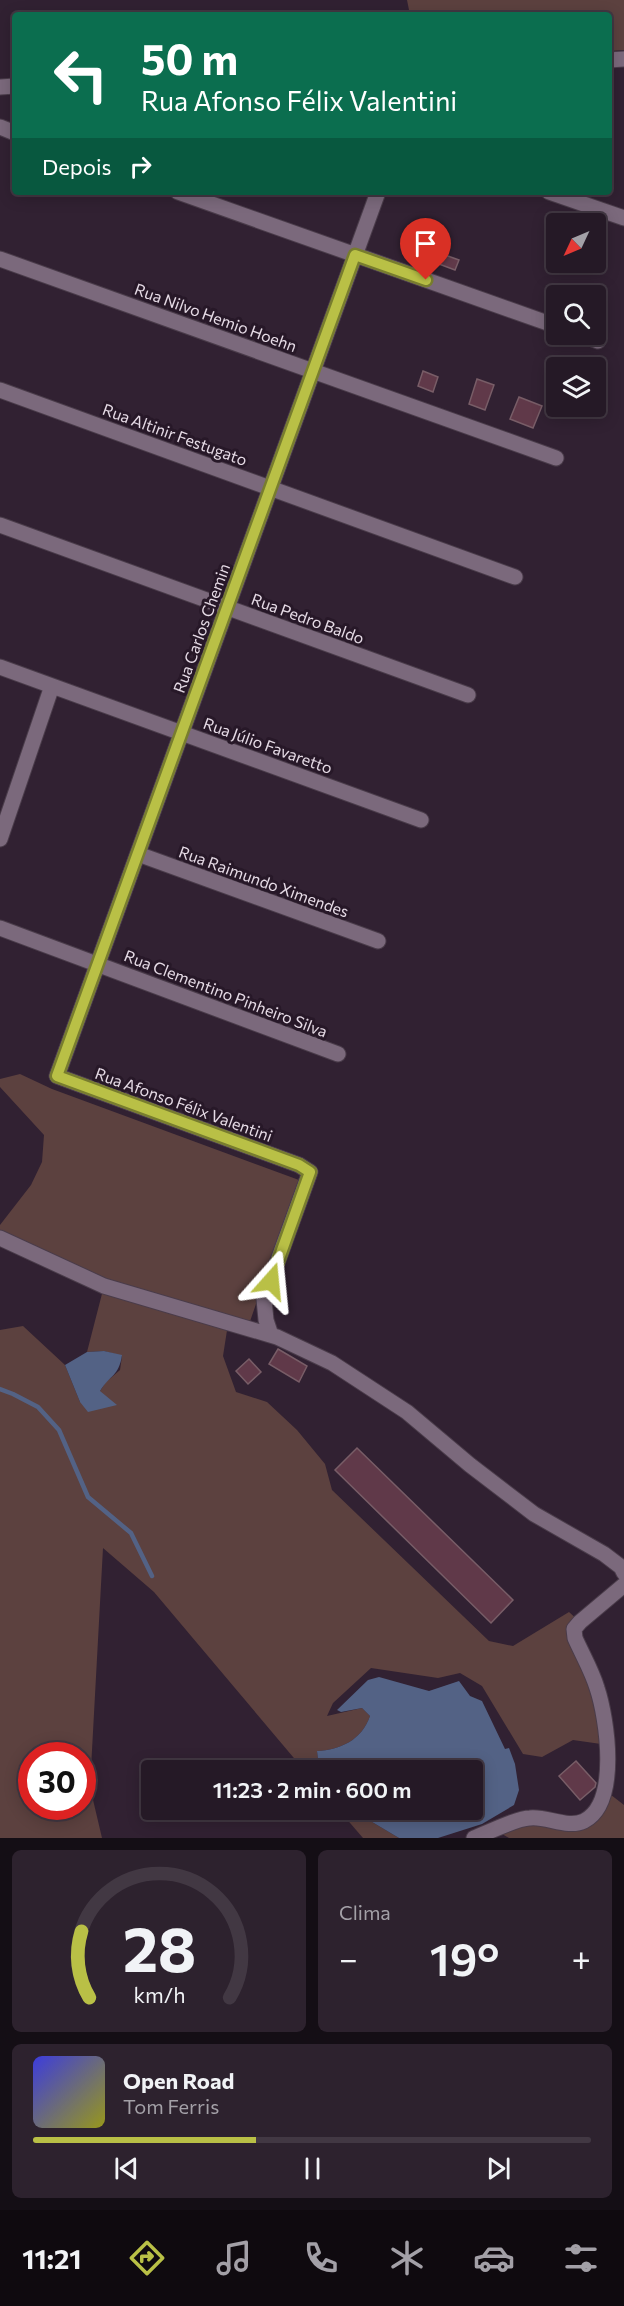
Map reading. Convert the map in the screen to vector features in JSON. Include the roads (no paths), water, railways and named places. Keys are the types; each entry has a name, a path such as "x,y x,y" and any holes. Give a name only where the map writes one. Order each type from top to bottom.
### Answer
{"street":[{"path":"186,195 546,322"},
{"name":"Rua Carlos Chemin","path":"57,1076 377,195"},
{"path":"558,195 624,218"},
{"name":"Rua Nilvo Hemio Hoehn","path":"0,259 556,458"},
{"name":"Rua Altinir Festugato","path":"0,390 514,576"},
{"name":"Rua Pedro Baldo","path":"0,525 468,695"},
{"name":"Rua Júlio Favaretto","path":"0,667 421,820"},
{"path":"0,839 52,686"},
{"name":"Rua Raimundo Ximendes","path":"138,854 378,941"},
{"name":"Rua Clementino Pinheiro Silva","path":"0,927 338,1054"},
{"name":"Rua Afonso Félix Valentini","path":"57,1076 299,1165 310,1172 264,1299 266,1320 271,1335"},
{"path":"0,1238 104,1286 271,1335 332,1363 407,1412 470,1465 534,1514 604,1554 621,1567 624,1573"},
{"path":"474,1838 529,1818 562,1823 583,1821 597,1810 606,1791 608,1745 597,1688 574,1638 574,1629 624,1585"}],"water":[{"path":"104,1351 122,1355 116,1371 100,1391 117,1405 88,1412 80,1402 65,1365 87,1352"},
{"path":"379,1677 429,1691 459,1681 470,1696 482,1701 505,1749 509,1748 515,1764 519,1790 514,1805 482,1824 438,1838 399,1838 369,1820 483,1820 483,1760 319,1760 317,1751 342,1746 362,1731 370,1716 362,1708 341,1712 337,1710 368,1680"}],"waterway":[{"path":"0,1389 38,1407 59,1430 88,1497 131,1533 152,1576"}]}
